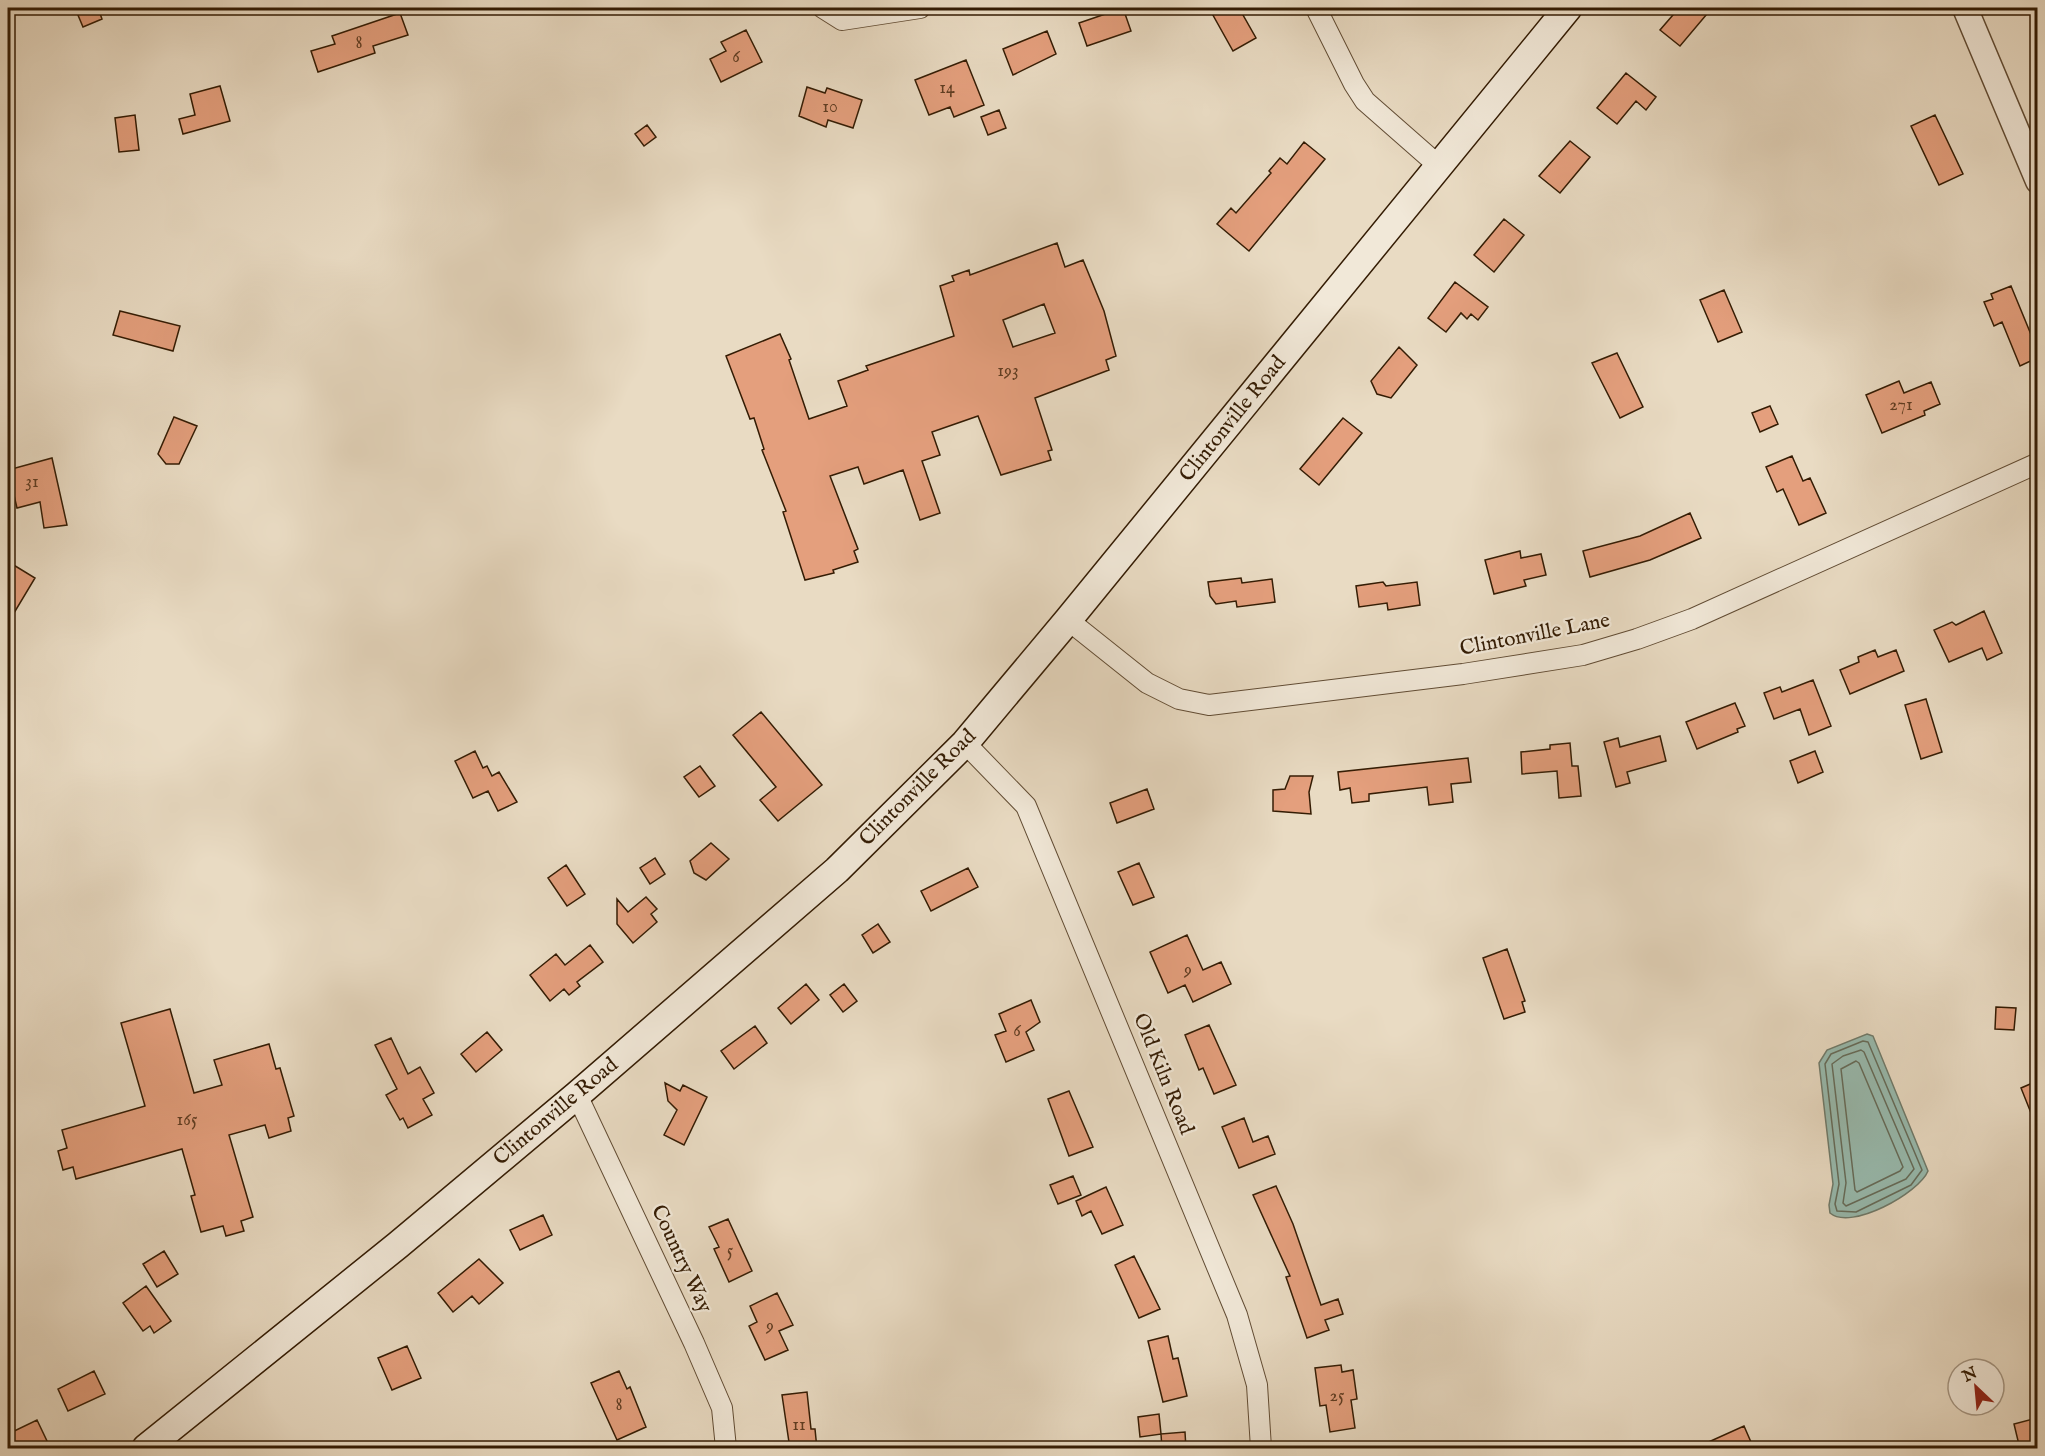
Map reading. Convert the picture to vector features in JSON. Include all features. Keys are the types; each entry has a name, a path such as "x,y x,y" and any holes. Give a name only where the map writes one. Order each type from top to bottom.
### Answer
{"main road":[{"name":"Clintonville Road","path":"146,1449 405,1239 577,1095 837,870 965,743 1568,8"}],"street":[{"path":"823,8 842,20 920,8"},
{"path":"1316,8 1354,84 1365,101 1439,166"},
{"path":"1965,8 2037,182"},
{"name":"Clintonville Lane","path":"1068,620 1147,683 1179,699 1209,705 1516,666 1583,655 1692,619 2037,463"},
{"name":"Old Kiln Road","path":"965,743 1026,806 1237,1315 1257,1385 1261,1449"},
{"name":"Country Way","path":"577,1095 694,1343 722,1408 726,1449"}],"water":[{"path":"1867,1034 1873,1036 1928,1171 1922,1180 1899,1199 1868,1213 1853,1217 1840,1217 1830,1213 1829,1205 1833,1184 1819,1063 1827,1050"}],"building":[{"path":"75,8 98,8 102,19 83,27"},
{"path":"1123,8 1131,31 1087,46 1079,23"},
{"path":"1209,8 1239,8 1256,38 1233,51"},
{"path":"1679,8 1712,8 1680,46 1660,30"},
{"path":"400,13 408,35 373,46 375,53 318,72 311,51 335,44 332,36"},
{"path":"746,30 762,62 721,82 710,59 726,51 721,42"},
{"path":"1047,31 1056,54 1013,75 1003,49"},
{"path":"966,60 984,105 954,117 950,107 929,115 915,80"},
{"path":"1626,73 1656,97 1646,110 1636,101 1617,124 1597,108"},
{"path":"220,86 230,121 183,134 179,119 195,115 190,94"},
{"path":"807,87 825,93 827,88 862,100 853,128 828,120 826,127 799,116"},
{"path":"999,110 1006,128 988,135 981,117"},
{"path":"135,115 139,150 119,152 115,118"},
{"path":"1935,115 1963,174 1939,185 1911,126"},
{"path":"647,125 656,137 644,146 635,134"},
{"path":"1570,141 1590,157 1560,193 1539,176"},
{"path":"1304,142 1325,159 1249,251 1217,224 1231,208 1236,213 1271,173 1269,171 1280,158 1287,164"},
{"path":"1504,219 1524,235 1494,272 1474,255"},
{"path":"1057,243 1065,267 1083,260 1104,311 1116,356 1106,360 1109,370 1035,398 1052,450 1048,451 1051,460 1001,475 978,416 932,432 940,455 922,461 940,513 920,520 903,470 864,484 858,467 830,476 858,549 854,551 858,562 833,570 834,573 805,580 783,512 786,511 762,450 764,449 754,418 750,419 726,356 780,334 791,359 789,360 809,419 847,406 838,381 868,370 866,366 954,336 940,286 954,281 952,276 969,270 970,275","holes":["1044,304 1055,333 1013,347 1003,320"]},
{"path":"1455,282 1488,307 1478,320 1471,314 1467,319 1461,313 1446,332 1428,318"},
{"path":"2011,286 2037,349 2037,358 2020,366 2002,322 1994,326 1984,302 1993,299 1991,294"},
{"path":"1724,290 1742,332 1718,342 1700,300"},
{"path":"120,311 180,326 173,351 113,335"},
{"path":"1399,347 1417,365 1391,398 1377,394 1371,381"},
{"path":"1617,353 1643,407 1620,418 1592,363"},
{"path":"1899,381 1904,393 1931,382 1940,404 1924,411 1925,415 1882,433 1866,395"},
{"path":"1770,406 1778,424 1760,432 1752,413"},
{"path":"174,417 197,426 179,464 166,464 158,454"},
{"path":"1343,418 1362,433 1319,485 1300,469"},
{"path":"1792,456 1803,481 1810,478 1826,513 1799,525 1783,489 1777,492 1766,467"},
{"path":"52,458 67,525 44,528 40,502 17,508 8,470"},
{"path":"1690,513 1701,538 1650,560 1590,577 1583,551 1640,536"},
{"path":"1520,551 1521,558 1541,554 1546,575 1524,580 1526,586 1494,594 1485,560"},
{"path":"12,564 35,578 8,623 8,572"},
{"path":"1241,578 1242,583 1272,579 1275,602 1237,607 1236,601 1216,604 1210,596 1208,582"},
{"path":"1383,582 1386,586 1417,582 1420,605 1388,610 1387,603 1359,607 1356,586"},
{"path":"1984,611 2002,653 1987,660 1982,648 1949,662 1934,630 1952,622 1956,625"},
{"path":"1875,650 1878,657 1896,650 1904,671 1850,694 1840,670 1859,662 1858,657"},
{"path":"1813,680 1831,726 1809,735 1800,709 1774,719 1764,693 1780,687 1782,692"},
{"path":"1926,699 1942,752 1921,759 1905,705"},
{"path":"1735,703 1745,726 1737,729 1738,732 1697,749 1686,722"},
{"path":"761,712 822,785 778,821 760,800 776,787 733,735"},
{"path":"1660,736 1666,761 1627,772 1630,783 1616,787 1604,742 1618,738 1620,747"},
{"path":"1570,743 1572,766 1578,766 1581,796 1559,798 1557,771 1522,774 1521,752 1550,749 1550,745"},
{"path":"475,751 483,768 487,766 492,776 499,772 517,802 498,811 488,791 473,798 455,761"},
{"path":"1815,751 1823,772 1798,783 1790,761"},
{"path":"1468,758 1471,782 1451,784 1453,802 1429,805 1427,787 1369,794 1369,801 1352,803 1350,788 1340,790 1338,772"},
{"path":"700,766 715,786 699,797 684,777"},
{"path":"1290,776 1313,776 1309,792 1311,814 1273,811 1273,790 1285,789"},
{"path":"1147,789 1154,809 1117,823 1110,803"},
{"path":"711,843 729,859 706,880 694,873 690,861"},
{"path":"655,858 665,874 650,884 640,868"},
{"path":"1139,863 1154,897 1133,905 1118,872"},
{"path":"566,865 585,894 567,906 548,878"},
{"path":"968,868 978,887 931,911 921,891"},
{"path":"646,897 657,909 651,914 657,922 633,943 617,924 617,899 628,912"},
{"path":"878,924 890,942 873,953 862,935"},
{"path":"1187,935 1203,970 1221,962 1231,984 1193,1002 1185,985 1168,993 1150,952"},
{"path":"590,945 603,962 577,982 580,986 569,995 564,989 550,1001 530,975 556,954 565,965"},
{"path":"1507,949 1525,1001 1522,1002 1525,1012 1504,1019 1483,958"},
{"path":"806,984 819,1000 791,1024 778,1008"},
{"path":"844,984 857,1001 843,1012 830,995"},
{"path":"1031,1000 1040,1022 1026,1032 1034,1050 1006,1062 995,1035 1006,1031 999,1014"},
{"path":"1996,1007 2016,1008 2014,1030 1995,1029"},
{"path":"170,1009 194,1093 222,1085 214,1060 269,1044 276,1069 280,1068 294,1116 288,1118 291,1131 269,1138 265,1125 229,1135 253,1217 241,1221 244,1231 226,1236 223,1226 201,1232 191,1196 195,1195 182,1149 76,1179 73,1167 63,1170 58,1151 67,1148 62,1130 145,1106 121,1023"},
{"path":"1209,1025 1236,1085 1214,1094 1203,1068 1199,1070 1185,1035"},
{"path":"755,1026 767,1043 734,1069 721,1051"},
{"path":"487,1032 502,1050 476,1072 461,1054"},
{"path":"391,1038 408,1074 420,1067 434,1093 423,1099 432,1115 408,1128 403,1118 400,1120 386,1095 397,1089 375,1045"},
{"path":"2037,1081 2037,1128 2021,1088"},
{"path":"665,1083 680,1091 683,1085 707,1097 684,1145 664,1135 677,1110 668,1101"},
{"path":"1069,1091 1093,1147 1069,1156 1048,1099"},
{"path":"1244,1118 1253,1142 1268,1136 1275,1154 1239,1168 1222,1127"},
{"path":"1073,1176 1081,1195 1058,1204 1050,1185"},
{"path":"1276,1186 1293,1224 1321,1305 1338,1299 1343,1314 1325,1320 1329,1330 1307,1338 1286,1277 1290,1276 1253,1195"},
{"path":"1106,1187 1123,1225 1102,1234 1091,1211 1082,1216 1076,1201"},
{"path":"543,1215 552,1235 520,1250 510,1230"},
{"path":"728,1219 752,1271 729,1282 714,1249 719,1247 709,1227"},
{"path":"164,1251 178,1274 157,1287 143,1264"},
{"path":"1134,1256 1160,1309 1139,1318 1115,1265"},
{"path":"479,1259 503,1283 479,1304 472,1296 453,1312 438,1293"},
{"path":"146,1286 171,1321 154,1333 150,1326 143,1331 123,1303"},
{"path":"777,1293 793,1325 779,1331 788,1350 765,1360 749,1326 757,1322 750,1306"},
{"path":"1168,1336 1173,1359 1178,1358 1187,1396 1163,1402 1148,1341"},
{"path":"407,1346 421,1378 392,1390 378,1358"},
{"path":"1341,1365 1342,1372 1353,1370 1357,1399 1351,1400 1355,1428 1330,1432 1326,1405 1320,1406 1315,1368"},
{"path":"94,1371 105,1394 68,1411 58,1389"},
{"path":"619,1371 627,1389 630,1387 646,1427 617,1440 591,1383"},
{"path":"807,1392 811,1429 815,1429 817,1449 790,1449 782,1395"},
{"path":"1159,1414 1161,1434 1140,1437 1138,1417"},
{"path":"2037,1418 2037,1449 2020,1449 2014,1424"},
{"path":"37,1420 47,1441 31,1449 8,1449 8,1434"},
{"path":"1744,1426 1754,1449 1693,1449"},
{"path":"1185,1432 1186,1449 1162,1449 1161,1434"}]}
